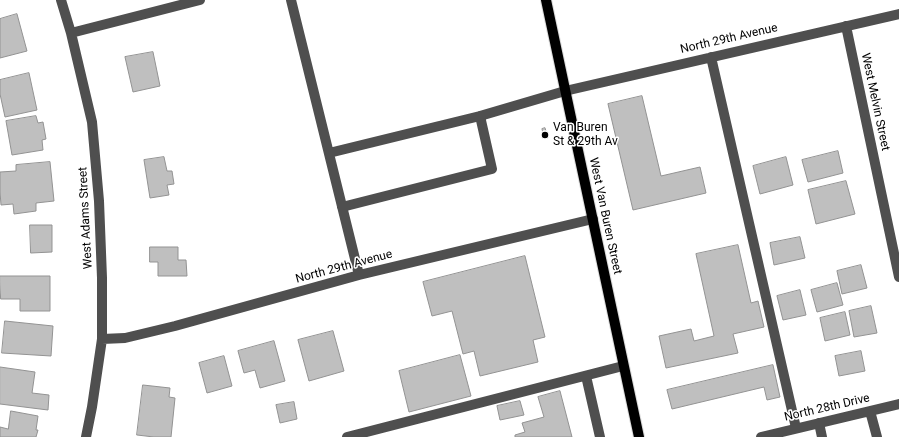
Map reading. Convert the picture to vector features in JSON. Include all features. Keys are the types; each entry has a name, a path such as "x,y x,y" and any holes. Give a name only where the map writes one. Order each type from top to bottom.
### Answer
{"main road":[{"name":"West Van Buren Street","path":"546,0 639,437"}],"street":[{"name":"West Adams Street","path":"61,0 71,33 92,122 99,200 102,278 102,339 86,437"},
{"path":"71,33 161,5 200,0"},
{"path":"291,0 360,275"},
{"name":"North 29th Avenue","path":"329,153 480,116 565,91 899,14"},
{"name":"West Melvin Street","path":"846,26 899,277"},
{"path":"711,57 796,428"},
{"path":"342,207 492,169 480,116"},
{"name":"North 29th Avenue","path":"102,339 126,338 360,275 593,219"},
{"path":"347,437 623,366"},
{"path":"586,376 600,437"},
{"name":"North 28th Drive","path":"762,437 899,404"},
{"path":"870,411 877,437"},
{"path":"819,423 822,437"}],"building":[{"path":"17,14 27,51 0,58 0,19"},
{"path":"153,52 160,86 133,92 125,57"},
{"path":"29,73 37,110 5,117 0,94 0,80"},
{"path":"642,96 661,176 700,167 706,193 633,210 608,104"},
{"path":"36,116 38,123 43,122 46,139 42,140 43,150 12,155 6,121"},
{"path":"545,128 548,137 544,138 542,129"},
{"path":"838,151 843,173 808,182 802,160"},
{"path":"164,157 167,171 172,171 174,184 167,185 169,195 150,198 144,160"},
{"path":"786,157 793,185 760,194 753,166"},
{"path":"50,162 54,201 36,203 36,211 14,214 13,204 1,205 0,172 16,171 16,165"},
{"path":"846,181 855,214 816,224 808,190"},
{"path":"30,225 52,225 52,252 31,253"},
{"path":"800,237 805,258 774,265 770,243"},
{"path":"738,245 751,303 758,301 764,327 733,334 738,353 666,368 659,336 691,329 694,341 714,336 696,254"},
{"path":"150,247 178,247 178,260 186,260 187,276 158,276 158,262 150,262"},
{"path":"525,256 545,337 533,340 538,362 480,376 474,351 463,354 452,311 432,316 423,282"},
{"path":"861,265 867,288 842,294 837,271"},
{"path":"0,276 50,276 50,311 20,311 20,299 1,299"},
{"path":"837,283 843,305 817,312 811,290"},
{"path":"800,290 806,315 783,320 777,296"},
{"path":"871,306 877,333 854,337 849,311"},
{"path":"845,312 850,335 825,341 820,318"},
{"path":"5,321 53,326 51,356 2,353"},
{"path":"333,331 344,371 309,381 298,340"},
{"path":"274,341 285,381 260,388 255,370 244,373 238,351"},
{"path":"861,351 865,371 839,376 835,356"},
{"path":"460,355 471,396 409,412 399,371"},
{"path":"224,356 232,386 207,393 199,363"},
{"path":"773,365 780,397 767,400 764,387 672,409 667,390"},
{"path":"0,367 35,372 32,393 49,395 48,410 0,404"},
{"path":"143,385 170,388 169,397 175,398 171,437 137,435"},
{"path":"560,391 572,437 515,437 515,435 525,432 522,423 544,417 538,397"},
{"path":"520,401 524,415 500,420 497,406"},
{"path":"294,402 297,419 280,423 276,405"},
{"path":"11,411 38,416 36,430 38,430 36,437 0,437 0,427 8,429"}],"place":[{"name":"Van Buren St & 29th Av","path":"545,135"}]}
